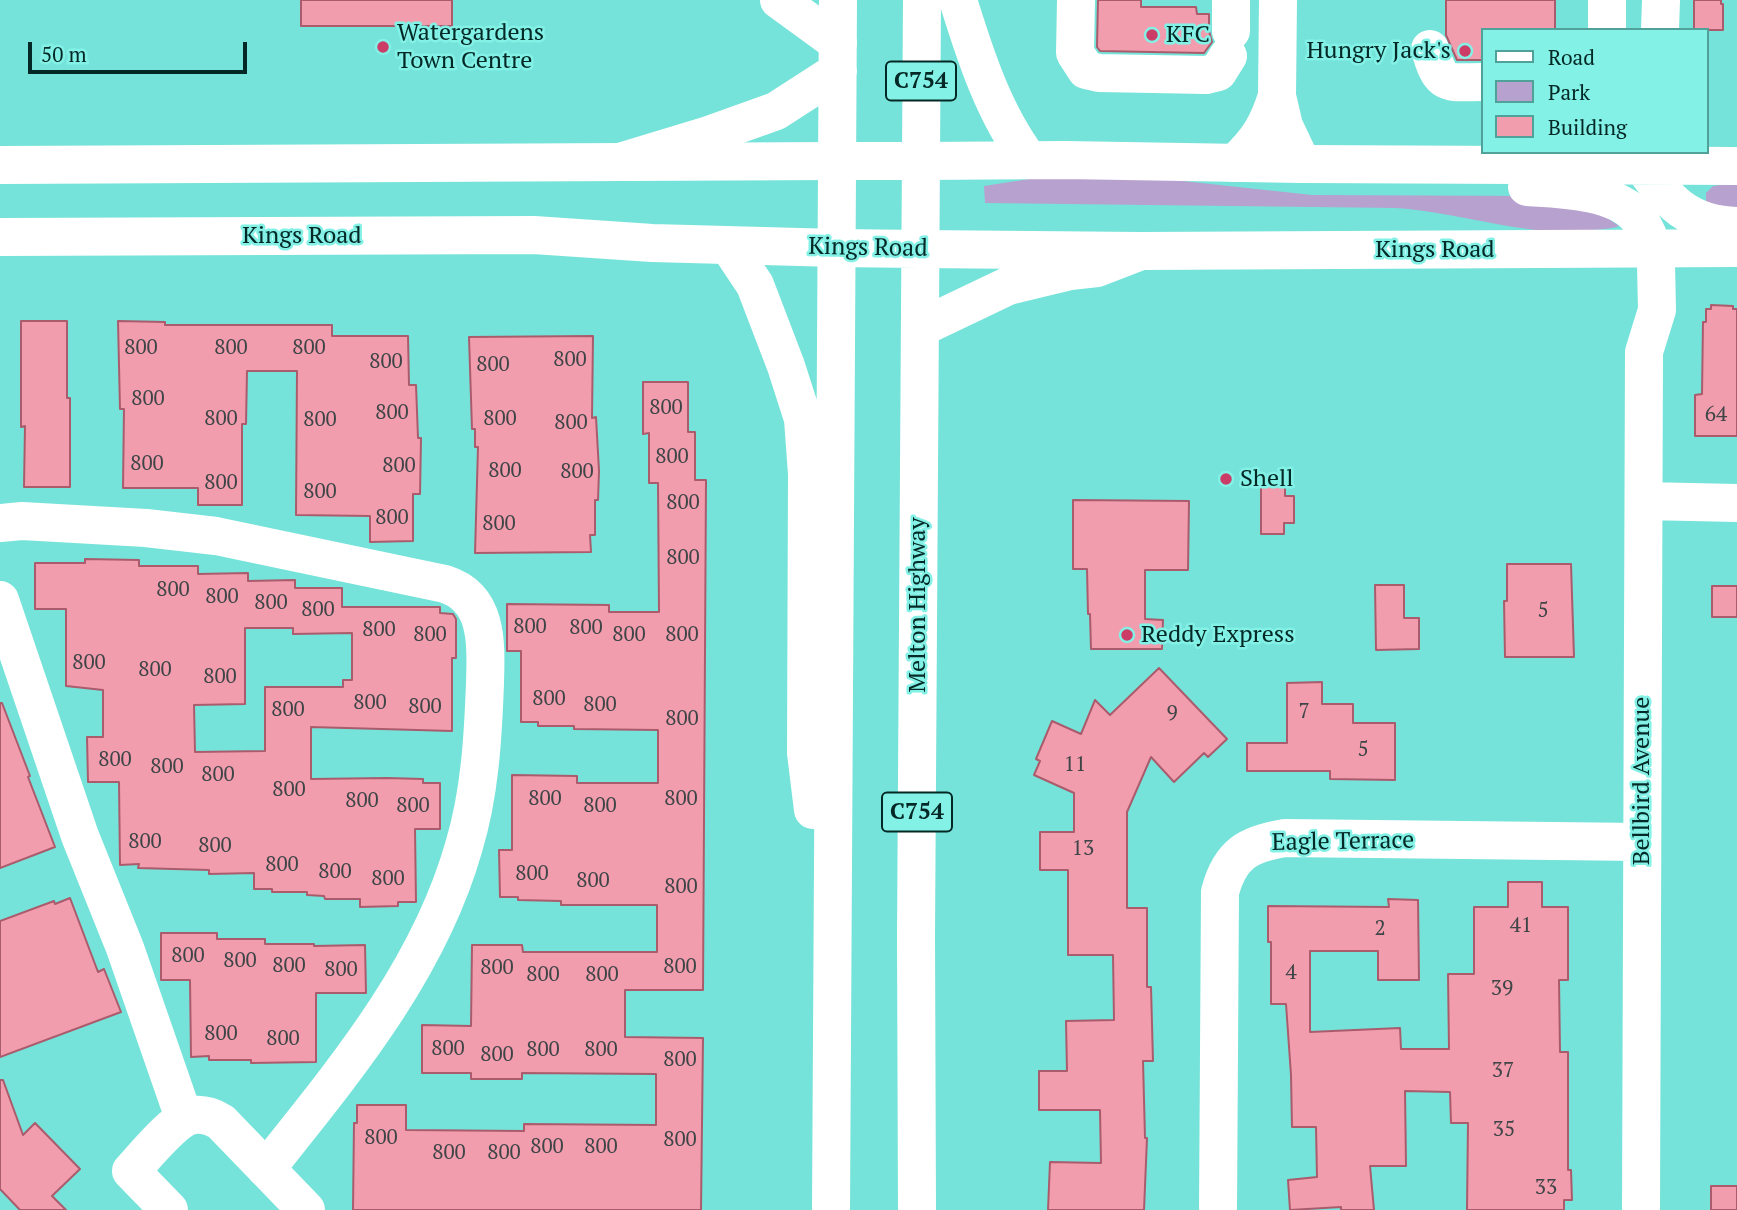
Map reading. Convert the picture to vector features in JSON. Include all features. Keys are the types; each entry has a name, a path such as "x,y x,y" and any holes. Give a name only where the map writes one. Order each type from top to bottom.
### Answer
{"main road":[{"path":"779,0 838,57"},
{"path":"831,1210 838,0"},
{"name":"Melton Highway","path":"917,1210 916,936 922,0"},
{"path":"958,0 998,109 1006,127 1029,160"},
{"path":"1076,0 1075,53 1086,70 1099,74 1206,75 1218,72 1230,29"},
{"path":"1235,163 1259,138 1267,125 1276,96 1278,0"},
{"path":"1607,0 1607,28"},
{"path":"1660,28 1661,0"},
{"path":"1430,48 1442,78 1452,82 1482,82"},
{"path":"620,162 776,111 838,57"},
{"path":"1276,96 1284,126 1302,164 1352,187 1525,187 1594,194 1628,208 1638,218 1642,248"},
{"path":"0,164 1029,160 1302,164 1642,159 1710,162"},
{"path":"1642,159 1671,203 1709,223 1737,226"},
{"name":"Kings Road","path":"0,237 534,235 729,246 1141,251 1737,248"},
{"path":"729,246 755,285 799,402 804,429 807,474 806,753 833,989"},
{"name":"Bellbird Avenue","path":"1641,1210 1644,352 1657,310 1656,264 1642,248"},
{"path":"920,328 1008,286 1070,271 1097,268 1141,251"},
{"path":"1644,501 1737,503"},
{"path":"0,523 22,521 146,528 216,536 445,584 469,596 477,609 484,628 481,757 465,844 441,912 393,1001 321,1103 266,1169"},
{"path":"0,600 80,836 125,948 184,1118"},
{"name":"Eagle Terrace","path":"1218,1210 1220,892 1225,872 1235,859 1247,849 1285,838 1642,842"},
{"path":"169,1210 131,1171 184,1118 204,1115 221,1122 306,1210"}],"green space":[{"path":"1036,178 1164,179 1312,195 1536,196 1591,207 1619,226 1568,232 1518,228 1395,208 985,203 984,186"},
{"path":"1737,183 1737,214 1706,202 1706,193 1713,186"}],"building":[{"path":"301,0 452,0 452,26 301,26"},
{"name":"KFC","path":"1098,0 1141,0 1141,7 1196,7 1197,14 1209,14 1212,42 1204,53 1100,51 1097,47"},
{"name":"Hungry Jack's","path":"1446,0 1555,0 1555,28 1482,28 1482,60 1457,60 1446,35"},
{"path":"1694,0 1721,0 1723,30 1694,28"},
{"path":"1711,305 1733,306 1733,309 1737,309 1737,436 1695,436 1695,395 1702,394 1703,322 1706,322 1706,309 1711,309"},
{"path":"21,321 67,321 70,487 24,487 25,426 21,427"},
{"path":"118,321 165,322 165,325 332,325 332,336 408,336 409,385 416,385 418,438 421,438 420,494 413,494 413,541 370,542 370,516 296,515 297,371 247,371 246,424 242,424 242,505 198,505 198,488 123,488 124,409 120,409"},
{"path":"593,336 592,418 596,417 599,471 598,500 595,500 595,535 590,535 591,552 475,553 478,447 475,447 475,429 472,429 469,337"},
{"path":"643,382 688,382 688,432 695,432 695,480 706,480 703,990 625,990 625,1037 703,1038 701,1210 353,1210 354,1123 357,1123 357,1105 406,1105 406,1130 524,1131 524,1124 656,1125 656,1074 522,1073 522,1079 471,1079 471,1073 422,1073 422,1025 471,1026 472,945 522,945 523,952 657,952 657,905 561,905 561,901 500,897 499,850 512,850 512,775 577,776 577,783 658,783 658,730 574,729 574,726 538,726 538,722 521,722 521,651 507,651 507,604 609,605 609,612 659,612 658,483 649,483 649,433 643,434"},
{"path":"1261,485 1285,485 1285,496 1294,496 1294,523 1284,523 1284,534 1261,534"},
{"path":"1073,500 1189,501 1188,570 1145,570 1145,619 1163,620 1162,649 1091,649 1087,569 1073,569"},
{"path":"85,559 139,560 139,566 198,566 198,574 248,573 248,581 295,580 295,588 342,588 342,607 440,607 440,613 453,614 456,619 456,658 452,658 452,731 311,727 311,779 423,779 423,783 440,783 440,829 415,829 416,902 398,902 398,906 360,907 360,899 325,899 324,896 307,895 307,892 254,889 254,873 209,874 209,870 120,865 119,782 88,782 87,737 103,737 103,690 66,686 66,609 35,609 35,563 85,563","holes":["245,628 293,628 293,634 352,633 352,680 343,680 343,687 265,687 265,751 195,752 194,705 245,704"]},
{"path":"1507,564 1571,564 1574,657 1505,657 1504,601 1507,601"},
{"path":"1375,585 1404,585 1404,618 1419,618 1419,649 1376,650"},
{"path":"1712,586 1737,586 1737,617 1712,617"},
{"path":"1159,668 1227,739 1208,757 1204,753 1174,782 1151,757 1127,812 1127,908 1147,908 1147,987 1151,987 1153,1061 1143,1061 1147,1138 1144,1210 1048,1210 1050,1162 1101,1163 1100,1110 1039,1110 1039,1071 1067,1071 1066,1021 1114,1020 1113,955 1068,955 1068,870 1040,870 1040,832 1074,832 1074,793 1034,775 1040,761 1036,759 1052,721 1081,734 1095,700 1110,715"},
{"path":"1322,682 1322,704 1353,704 1353,723 1395,723 1395,780 1330,779 1330,771 1247,771 1247,743 1287,743 1287,683"},
{"path":"0,703 55,847 0,868"},
{"path":"1508,882 1542,882 1542,907 1568,907 1568,980 1559,980 1560,1052 1568,1052 1568,1170 1571,1170 1572,1200 1564,1200 1564,1210 1467,1210 1468,1123 1451,1123 1450,1092 1405,1091 1406,1166 1370,1166 1374,1210 1341,1210 1341,1207 1290,1210 1288,1180 1317,1177 1316,1127 1292,1127 1286,1004 1271,1004 1268,906 1389,907 1388,899 1418,900 1419,980 1378,980 1378,951 1310,951 1310,1032 1400,1028 1401,1049 1449,1049 1448,974 1474,974 1474,907 1508,907"},
{"path":"70,898 98,972 104,969 121,1012 0,1057 0,921 54,901 55,904"},
{"path":"161,933 217,933 217,939 265,939 265,944 365,945 366,993 316,993 316,1062 251,1063 251,1060 191,1057 190,980 161,980"},
{"path":"0,1080 3,1080 23,1135 35,1123 80,1169 52,1196 66,1210 20,1210 0,1189"},
{"path":"1711,1186 1737,1186 1737,1210 1711,1210"}],"place":[{"name":"KFC","path":"1152,35"},
{"name":"Watergardens Town Centre","path":"383,47"},
{"name":"Hungry Jack's","path":"1465,51"},
{"name":"Shell","path":"1226,479"},
{"name":"Reddy Express","path":"1127,635"}]}
